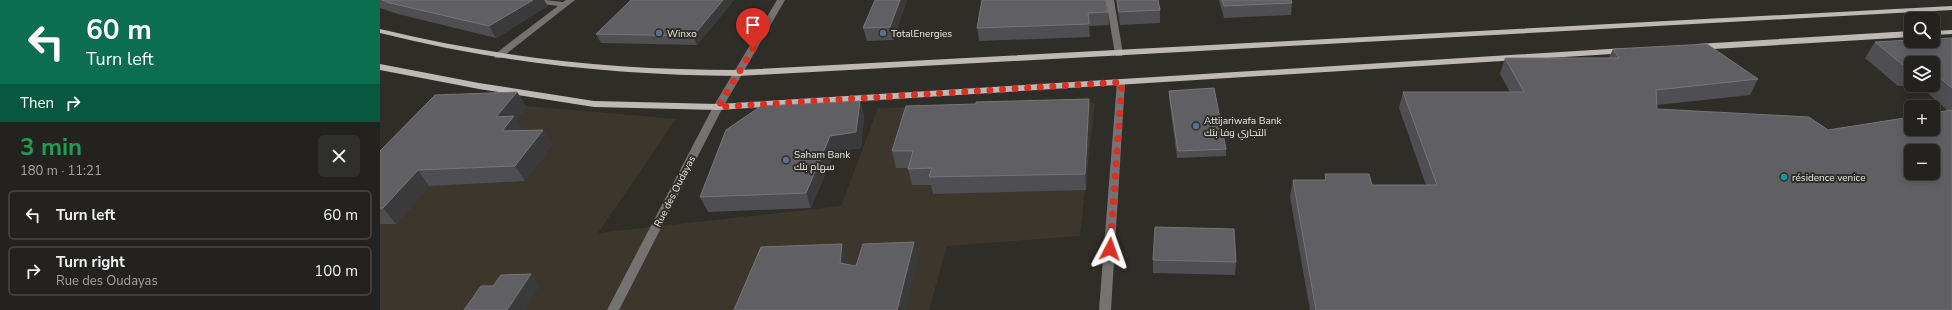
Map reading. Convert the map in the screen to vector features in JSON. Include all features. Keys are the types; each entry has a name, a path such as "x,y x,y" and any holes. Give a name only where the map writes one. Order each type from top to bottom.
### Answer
{"main road":[{"path":"1912,0 1912,10"},
{"path":"380,31 419,41 498,56 618,71 738,73 1119,54 1952,8"},
{"path":"1940,33 1952,32"},
{"path":"1690,47 1904,34"},
{"path":"380,67 479,86 594,104 718,107 1635,51"}],"street":[{"path":"527,0 568,2"},
{"name":"Rue des Oudayas","path":"613,310 718,107 781,0"},
{"path":"1110,0 1119,54"},
{"path":"498,56 568,2"},
{"path":"1105,310 1122,82"}],"shaded area":[{"path":"438,98 676,119 598,233 841,206 878,108 1095,103 1080,236 947,246 929,310 380,310 380,159"}],"building":[{"path":"382,0 533,0 489,26"},
{"path":"631,0 723,0 693,36 596,34"},
{"path":"875,0 900,0 890,27 863,28"},
{"path":"982,0 1106,0 1108,12 1088,13 1089,24 977,28"},
{"path":"1117,0 1158,0 1160,10 1119,12"},
{"path":"1222,0 1291,0 1292,3 1224,6"},
{"path":"1952,38 1952,88 1940,78 1940,56 1904,56 1904,66 1875,42 1904,40 1904,48 1940,48 1940,39"},
{"path":"1707,44 1758,79 1656,90 1657,109 1809,117 1828,130 1904,118 1904,136 1940,136 1940,112 1952,110 1952,310 1316,310 1293,180 1326,180 1325,174 1369,174 1372,185 1437,185 1403,92 1524,92 1505,58 1619,58 1613,49"},
{"path":"1214,88 1226,149 1178,151 1169,91"},
{"path":"517,92 496,117 514,116 502,131 543,130 515,166 418,170 383,208 380,208 380,151 435,95"},
{"path":"1089,99 1085,174 929,177 932,168 908,169 913,151 892,151 906,106 976,104 976,102"},
{"path":"860,101 856,132 830,136 806,193 700,197 726,130 761,106"},
{"path":"1155,227 1234,229 1236,262 1153,260"},
{"path":"914,242 897,310 734,310 761,247 842,244 840,263 856,266 863,244"},
{"path":"531,274 507,310 464,310 481,286 493,286 501,275"}],"place":[{"name":"Winxo","path":"659,33"},
{"name":"TotalEnergies","path":"883,33"},
{"name":"Attijariwafa Bank التجاري وفا بنك","path":"1196,126"},
{"name":"Saham Bank سهام بنك","path":"786,160"},
{"name":"résidence venice","path":"1784,177"}],"route":[{"path":"753,49 718,107 774,102 1122,82 1110,249"}]}
